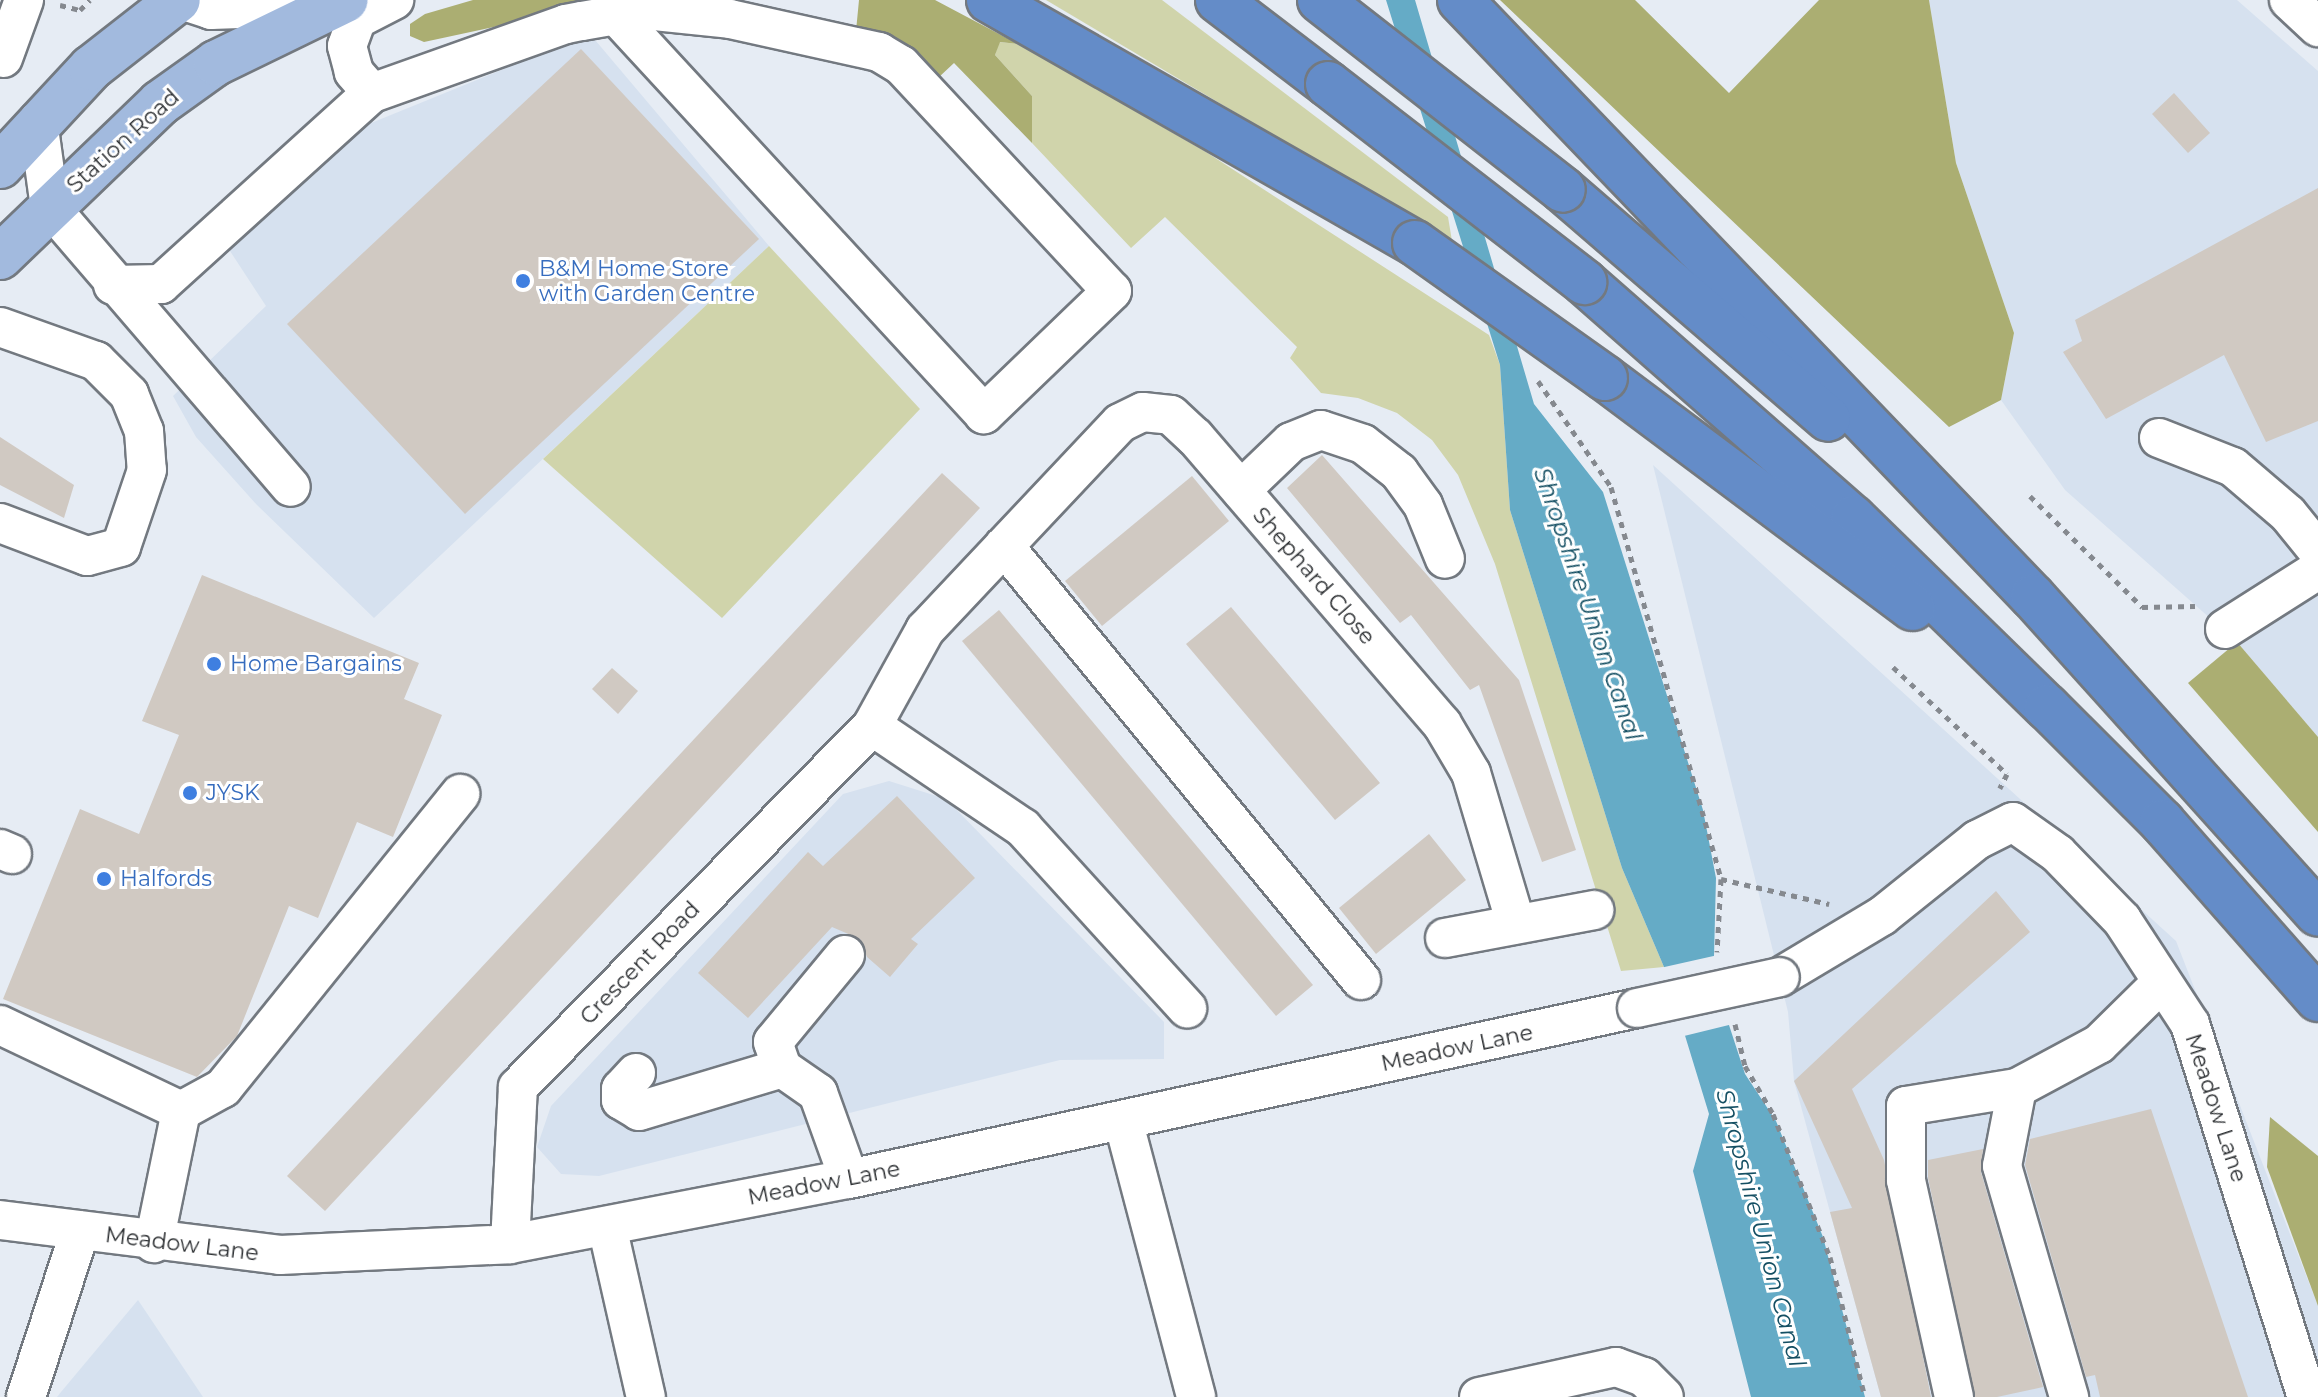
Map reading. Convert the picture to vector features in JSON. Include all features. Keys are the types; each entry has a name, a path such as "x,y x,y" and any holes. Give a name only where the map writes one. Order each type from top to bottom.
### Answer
{"highway":[{"path":"989,0 1415,243 1605,378 2047,707"},
{"path":"1218,0 1584,282 1853,518 2162,822 2318,999"},
{"path":"1320,0 1563,190 2033,597"},
{"path":"1460,0 2033,597 2318,913"}],"main road":[{"path":"0,166 38,121 91,68 179,0"},
{"name":"Station Road","path":"0,257 160,103 216,63 339,3"}],"street":[{"path":"179,0 211,10 339,3"},
{"path":"372,93 354,72 347,46 357,19 394,0"},
{"path":"2289,0 2318,27"},
{"path":"3,58 39,2"},
{"path":"113,285 161,284 372,93 566,24 616,15 645,10 730,19 879,52 901,65 1112,291 984,414 616,15"},
{"path":"38,121 50,207 113,285 291,487"},
{"path":"0,327 96,361 129,394 144,431 147,470 121,547 87,556 0,523"},
{"name":"Shephard Close","path":"1013,536 1120,423 1143,412 1171,415 1241,490 1442,724 1471,773 1516,924"},
{"path":"1241,490 1291,442 1321,430 1363,444 1399,472 1423,505 1445,559"},
{"path":"2159,438 2233,467 2288,514 2318,551"},
{"path":"1013,536 1361,980"},
{"name":"Crescent Road","path":"510,1244 518,1087 872,726 925,630 1013,536"},
{"path":"2238,621 2318,570"},
{"path":"872,726 1023,828 1187,1008"},
{"path":"154,1243 181,1111 223,1088 460,794"},
{"name":"Meadow Lane","path":"0,1220 154,1243 280,1255 510,1244 849,1179 1780,977 1882,916 1977,840 2013,822 2058,854 2122,920 2190,1024 2307,1397"},
{"path":"1445,938 1594,910"},
{"path":"845,955 778,1030 773,1042 782,1068 818,1093 849,1179"},
{"path":"1954,1397 1906,1180 1906,1106 2017,1088 2099,1044 2162,982"},
{"path":"0,1025 181,1111"},
{"path":"636,1073 621,1100 639,1111 782,1068"},
{"path":"2017,1088 2002,1166 2069,1397"},
{"path":"1123,1120 1196,1397"},
{"path":"607,1226 646,1397"},
{"path":"26,1397 80,1231"},
{"path":"1479,1397 1616,1367 1644,1377 1664,1397"}],"path":[{"path":"39,2 80,10 90,0"},
{"path":"1533,365 1542,395 1611,487 1721,879 1720,965"},
{"path":"2030,496 2142,607 2222,605 2238,621"},
{"path":"1893,667 2007,774 1977,840"},
{"path":"1721,879 1882,916"},
{"path":"1731,1008 1745,1066 1773,1114 1830,1257 1865,1397"}],"shaded area":[{"path":"1929,0 2237,0 2318,71 2318,737 2237,642 2065,490 2001,400 2014,333 1956,163"},
{"path":"590,34 769,246 374,618 257,505 196,437 173,396 266,306 228,248 354,130"},
{"path":"1653,465 2176,941 2318,1306 2318,1397 1881,1397 1794,1081 1788,1012"},
{"path":"889,781 946,799 1164,1022 1164,1059 1060,1060 599,1176 561,1174 537,1147 551,1106 843,794"},
{"path":"138,1300 203,1397 57,1397 61,1392"}],"green space":[{"path":"473,0 619,0 424,42 410,36 410,24 425,14"},
{"path":"859,0 935,0 1018,44 1000,42 995,55 1032,96 1032,143 954,63 938,78 856,31"},
{"path":"1046,0 1162,0 1448,217 1452,241"},
{"path":"1500,0 1635,0 1729,93 1819,0 1929,0 1956,163 2014,333 2001,400 1949,427"},
{"path":"999,42 1019,44 1206,152 1489,335 1500,365 1510,510 1622,868 1664,967 1621,971 1495,564 1458,475 1432,440 1397,413 1358,398 1321,393 1290,358 1297,347 1165,217 1131,248 1032,143 1032,96 995,55"},
{"path":"769,246 920,409 722,618 543,459"},
{"path":"2237,642 2318,737 2318,832 2188,683"},
{"path":"2270,1117 2318,1156 2318,1306 2267,1167"}],"water":[{"name":"Shropshire Union Canal","path":"1386,0 1415,0 1534,404 1603,492 1703,810 1716,878 1714,956 1729,1025 1745,1074 1776,1121 1823,1237 1865,1397 1751,1397 1693,1171 1709,1114 1664,967 1622,868 1510,510 1500,365"}],"pier":[{"path":"1718,955 1733,1024 1680,1037 1660,968"}],"building":[{"name":"B&M Home Store with Garden Centre","path":"581,49 759,239 465,514 287,324"},
{"path":"2174,93 2210,133 2188,153 2152,114"},
{"path":"2318,188 2318,421 2266,442 2224,355 2106,419 2063,352 2082,341 2075,320"},
{"path":"0,437 74,485 64,518 0,485"},
{"path":"1322,455 1519,680 1576,850 1542,862 1479,685 1470,690 1411,615 1400,623 1287,488"},
{"path":"942,473 980,508 325,1211 287,1176"},
{"path":"1192,476 1229,521 1102,626 1065,581"},
{"path":"202,575 419,663 404,699 442,715 393,837 357,822 318,918 289,906 237,1036 197,1077 3,999 80,809 139,834 179,735 142,721"},
{"path":"1231,607 1380,783 1335,820 1186,644"},
{"path":"999,610 1313,985 1276,1016 962,641"},
{"path":"612,668 638,691 618,714 592,689"},
{"path":"897,796 975,878 911,939 918,944 890,977 867,957 860,939 832,927 748,1018 698,973 808,852 823,866"},
{"path":"1429,834 1466,880 1376,954 1339,908"},
{"path":"1996,891 2030,932 1852,1089 1884,1160 1931,1397 1881,1397 1830,1212 1852,1208 1794,1081"},
{"path":"2151,1109 2248,1397 2100,1397 2095,1375 2086,1377 2025,1165 2030,1139"},
{"path":"1983,1149 1981,1172 2043,1387 1997,1397 1975,1397 1928,1178 1928,1160"}],"place":[{"name":"B&M Home Store with Garden Centre","path":"523,281"},
{"name":"Home Bargains","path":"214,664"},
{"name":"JYSK","path":"190,793"},
{"name":"Halfords","path":"104,879"}]}
